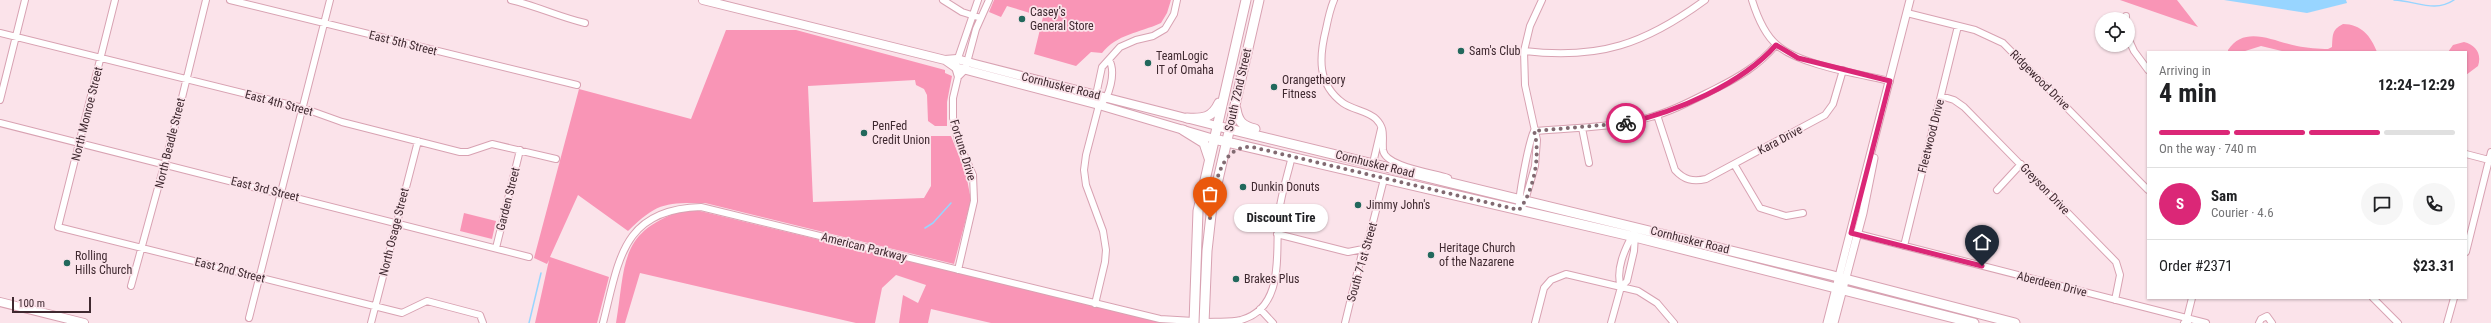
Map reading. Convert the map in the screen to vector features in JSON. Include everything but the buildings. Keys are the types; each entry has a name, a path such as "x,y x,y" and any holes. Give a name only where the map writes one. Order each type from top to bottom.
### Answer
{"main road":[{"name":"Cornhusker Road","path":"703,0 945,60 1227,142 1633,237 1974,323"},
{"name":"South 72nd Street","path":"1199,322 1195,243 1198,211 1246,0"},
{"name":"South 72nd Street","path":"1199,322 1208,235 1220,171 1259,0"},
{"name":"Cornhusker Road","path":"966,66 1096,95 1217,126 1636,227 2015,323"},
{"path":"1187,118 1201,119 1209,116 1215,111 1226,89"},
{"path":"1236,102 1238,119 1246,127 1352,153 1373,163"},
{"path":"1183,130 1204,143 1209,159"},
{"path":"1220,171 1234,150 1252,147"},
{"path":"1384,178 1392,174 1436,184 1476,189"},
{"path":"0,302 84,323"}],"street":[{"path":"0,100 26,0"},
{"name":"North Monroe Street","path":"58,227 116,0"},
{"name":"North Beadle Street","path":"131,286 143,248 206,0"},
{"name":"East 5th Street","path":"230,0 577,85"},
{"path":"249,318 282,194 330,0"},
{"path":"511,0 532,5 555,15 585,23"},
{"path":"943,0 981,18"},
{"path":"958,77 956,63 978,0"},
{"path":"958,77 966,66 981,18 989,0"},
{"path":"1095,304 1106,250 1103,231 1086,185 1084,170 1086,154 1099,104 1096,95 1102,67 1110,60 1120,47 1136,40 1153,36 1165,29 1174,14 1177,0"},
{"path":"1334,0 1320,53 1322,73 1329,88 1338,99 1350,107 1374,117 1381,127 1384,136 1384,152 1392,162 1438,175 1476,189"},
{"path":"1519,210 1537,153 1537,140 1534,131 1524,73 1524,51 1530,26 1542,0"},
{"path":"1524,51 1554,55 1605,50 1633,43 1659,31 1705,0"},
{"path":"1752,0 1762,25 1776,45 1798,58 1890,81"},
{"path":"1827,323 1842,278 1854,233 1910,0"},
{"name":"Ridgewood Drive","path":"1907,13 1988,35 2003,43 2147,189"},
{"name":"Fleetwood Drive","path":"1904,246 1958,26"},
{"name":"East 4th Street","path":"0,33 303,108 342,122 460,152 468,152 486,144 492,144 556,159"},
{"path":"1534,131 1624,124 1657,115 1682,105 1748,72 1759,64 1776,45"},
{"path":"2135,49 2147,68"},
{"path":"1099,104 1107,98 1113,69 1110,60"},
{"name":"Kara Drive","path":"1657,115 1675,170 1681,176 1689,180 1706,179 1825,115 1836,98 1843,70"},
{"name":"Fortune Drive","path":"958,77 953,98 953,118 958,141 973,175 974,201 958,270"},
{"name":"Greyson Drive","path":"1941,96 1954,100 1964,107 2116,262 2120,275 2115,300"},
{"name":"East 3rd Street","path":"0,123 529,257"},
{"path":"1373,163 1381,127"},
{"path":"1582,128 1589,163"},
{"name":"North Osage Street","path":"371,323 418,141"},
{"name":"Garden Street","path":"496,248 520,150"},
{"path":"2467,248 2491,152"},
{"path":"2467,154 2489,160"},
{"path":"1273,323 1260,309 1270,296 1274,284 1279,215 1292,156"},
{"path":"1734,164 1760,208 1786,216 1803,214"},
{"path":"1997,190 2021,164"},
{"name":"South 71st Street","path":"1345,323 1363,249 1370,238 1384,178"},
{"name":"American Parkway","path":"603,323 623,249 632,236 647,221 672,209 701,207 1160,319 1199,322 1242,319 1260,309"},
{"name":"East 2nd Street","path":"58,227 401,313 407,312 427,301 480,315 483,323"},
{"path":"1611,323 1621,287 1618,278 1626,249 1633,237 1636,227"},
{"name":"Aberdeen Drive","path":"1854,233 2115,300 2186,321 2206,323"},
{"path":"1277,234 1348,252 1363,249"},
{"path":"1535,323 1544,288 1558,276 1574,275 1621,287 1648,296 1657,303 1674,323"},
{"path":"1834,323 1839,288"},
{"path":"2186,321 2192,299"},
{"path":"2374,299 2398,323"},
{"path":"2447,323 2454,299"},
{"path":"2259,323 2261,318 2267,316 2272,323"}],"shaded area":[{"path":"994,0 1171,0 1167,13 1161,23 1121,38 1102,53 1091,52 1076,66 1034,54 1043,17 1007,6 1001,17 989,12"},
{"path":"2120,0 2177,0 2198,27"},
{"path":"2343,24 2355,26 2360,29 2372,41 2377,51 2282,51 2261,46 2245,51 2228,51 2235,42 2252,36 2301,47 2328,49 2332,47 2333,36 2339,26"},
{"path":"726,30 796,30 945,70 945,73 952,76 947,102 947,126 935,126 928,121 927,95 924,89 916,85 915,80 808,86 813,202 924,198 931,186 931,136 951,136 966,174 971,200 954,264 705,203 680,203 663,206 647,214 628,231 578,195 550,257 609,277 597,323 535,323 549,260 547,264 534,258 579,89 691,119"},
{"path":"2464,42 2472,45 2478,54 2478,66 2467,74 2467,51 2449,51 2453,45"},
{"path":"682,211 700,211 1166,323 991,323 931,309 928,323 899,323 903,295 918,303 926,285 896,275 882,288 875,323 856,323 640,273 625,323 616,323 624,268 629,253 636,240 646,229 661,219"},
{"path":"464,213 496,221 492,239 460,231"}],"water":[{"path":"2224,0 2346,0 2347,3 2307,13"}],"waterway":[{"path":"2394,0 2432,6 2440,6 2454,0"},
{"path":"925,228 933,223 951,203"},
{"path":"529,323 541,273"}],"way so far":[{"path":"1210,218 1214,192 1220,171 1228,156 1238,148 1252,147 1519,210 1526,201 1536,160 1537,140 1534,131 1626,123"}],"place":[{"name":"Casey's General Store","path":"1022,19"},
{"name":"Sam's Club","path":"1461,51"},
{"name":"TeamLogic IT of Omaha","path":"1148,63"},
{"name":"Orangetheory Fitness","path":"1274,87"},
{"name":"PenFed Credit Union","path":"864,133"},
{"name":"Dunkin Donuts","path":"1243,187"},
{"name":"Jimmy John's","path":"1358,205"},
{"name":"Discount Tire","path":"1210,218"},
{"name":"Heritage Church of the Nazarene","path":"1431,255"},
{"name":"Rolling Hills Church","path":"67,263"},
{"name":"Brakes Plus","path":"1236,279"}],"route":[{"path":"1626,123 1648,118 1682,105 1748,72 1759,64 1776,45 1790,54 1807,61 1890,81 1851,233 1982,266"}]}
